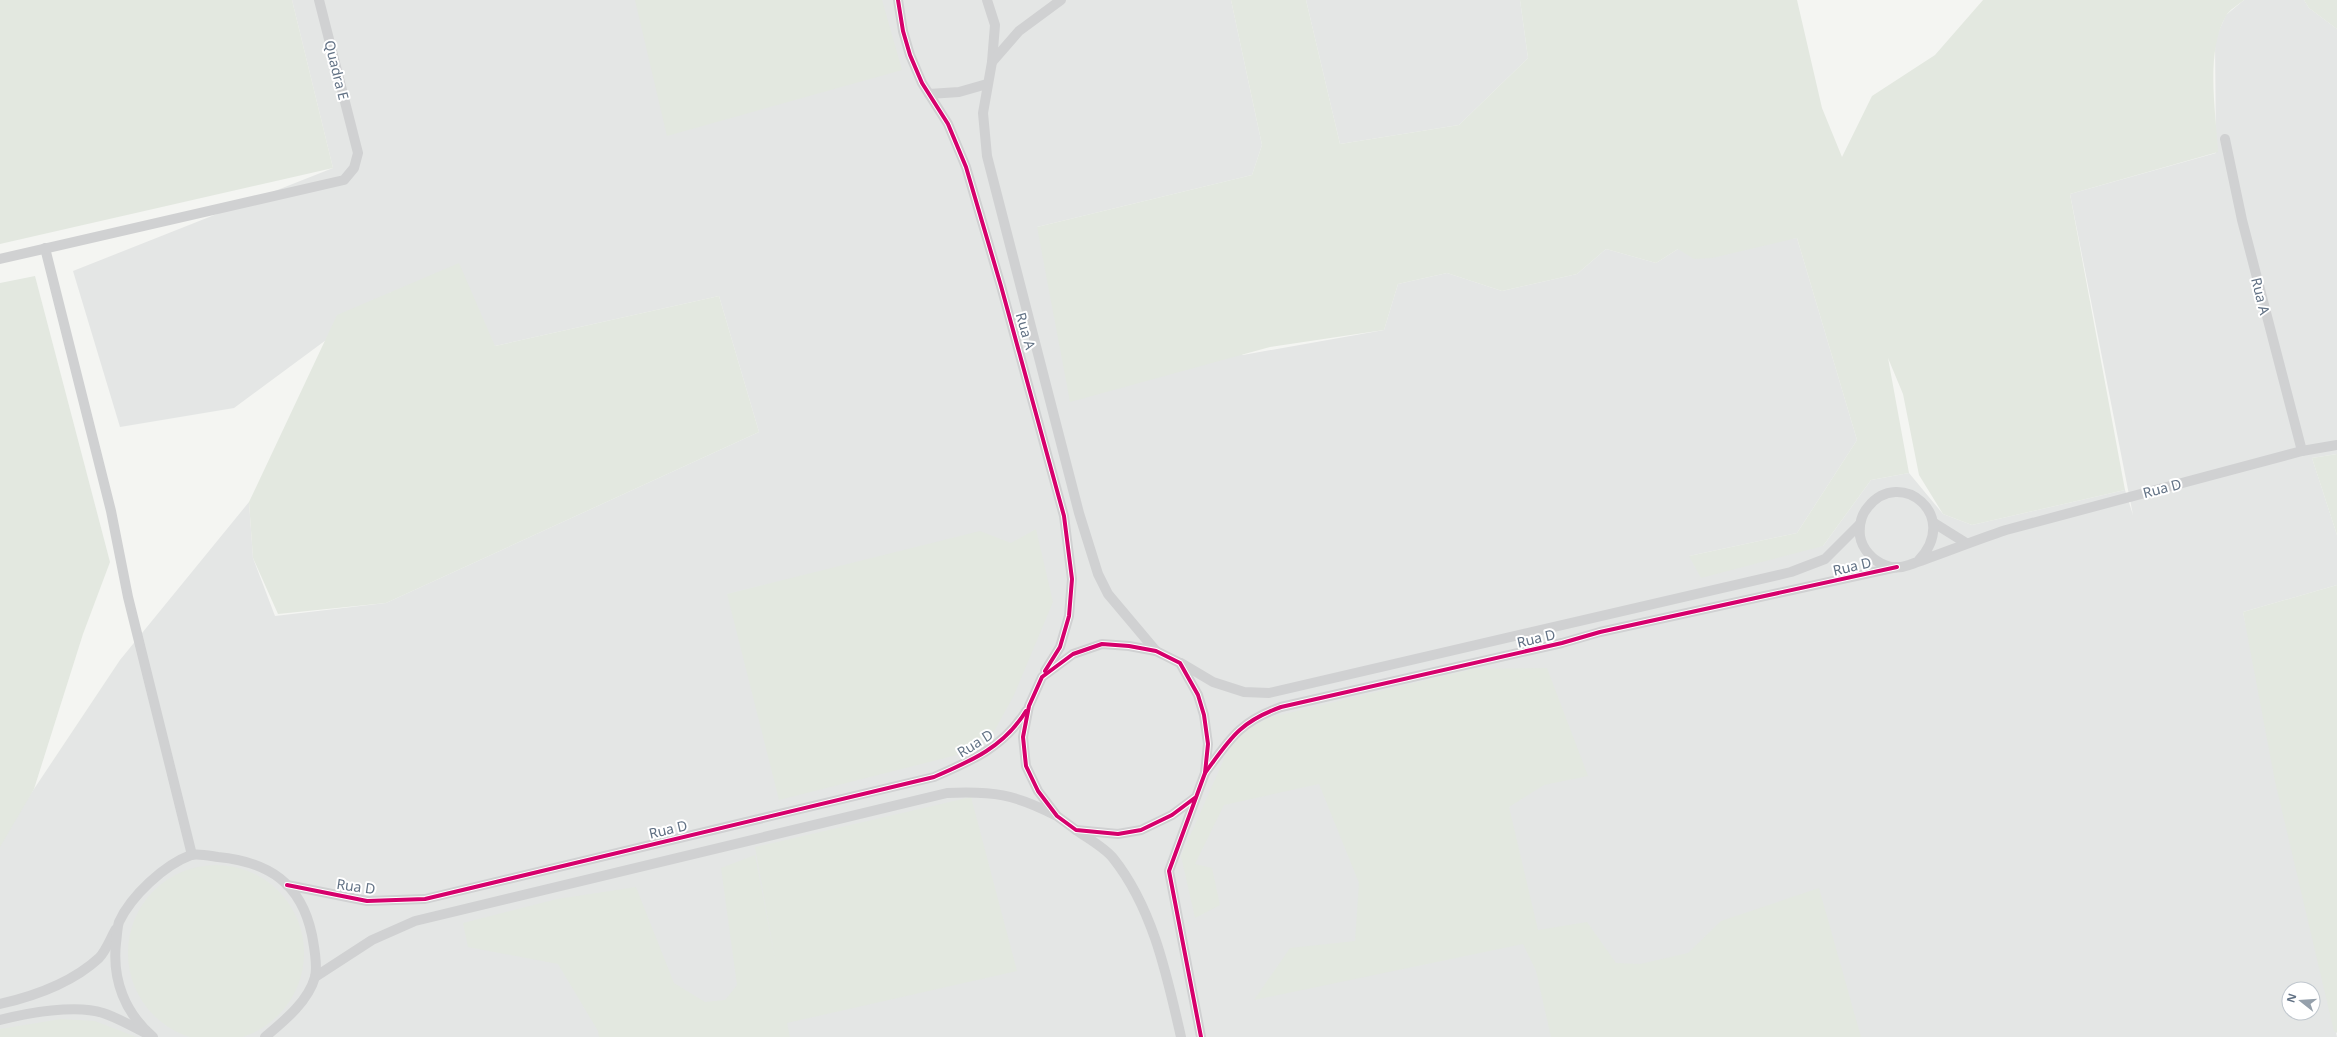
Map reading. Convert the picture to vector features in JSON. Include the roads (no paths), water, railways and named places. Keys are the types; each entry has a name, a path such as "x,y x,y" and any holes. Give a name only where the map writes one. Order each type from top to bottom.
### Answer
{"street":[{"name":"Quadra E","path":"0,259 344,180 354,168 358,153 319,0"},
{"name":"Rua A","path":"898,0 903,32 910,56 929,94 948,124 966,167 1038,418 1064,516 1072,579 1069,616 1060,647 1042,677 1029,706"},
{"name":"Rua A","path":"987,0 995,25 992,62 983,113 987,156 1079,513 1098,574 1108,594 1156,651"},
{"path":"992,62 1019,31 1061,0"},
{"path":"929,94 959,92 987,84"},
{"name":"Rua A","path":"2225,139 2242,220 2302,451"},
{"path":"45,248 104,481 128,597 192,855"},
{"path":"1038,418 1054,413"},
{"name":"Rua D","path":"1919,560 1966,543 2302,451 2337,445"},
{"path":"1897,492 1910,494 1921,501 1929,511 1934,523 1934,537 1928,550 1919,560 1908,565 1897,567 1885,565 1873,559 1865,549 1860,537 1860,524 1864,511 1873,501 1884,495 1897,492"},
{"path":"1934,523 1966,543"},
{"name":"Rua D","path":"1156,651 1213,682 1244,692 1269,692 1791,572 1825,559 1860,524"},
{"name":"Rua D","path":"1205,774 1236,731 1260,715 1281,707 1562,643 1600,632 1897,567"},
{"path":"1594,618 1600,632"},
{"path":"1042,677 1073,654 1102,644 1156,651"},
{"path":"1180,663 1198,695 1204,714 1208,744 1205,774 1169,871 1201,1037"},
{"path":"1029,706 1023,737 1026,766 1038,791 1057,816 1112,856 1137,896 1172,991 1181,1037"},
{"name":"Rua D","path":"287,885 367,901 425,899 934,777 987,752 1016,728 1029,706"},
{"name":"Rua D","path":"315,977 372,940 415,921 596,876 948,793 982,791 1000,794 1029,801 1057,816"},
{"path":"1076,830 1118,834 1142,830 1172,815 1196,797"},
{"path":"0,1004 31,997 66,981 100,957 135,897 154,878 192,855 230,858 256,863 279,876 287,885 308,918 314,947 315,977 302,1001 266,1037"},
{"path":"592,859 596,876"},
{"path":"119,923 114,963 121,994 153,1037"},
{"path":"0,1020 22,1014 62,1009 102,1012 153,1037"}]}
